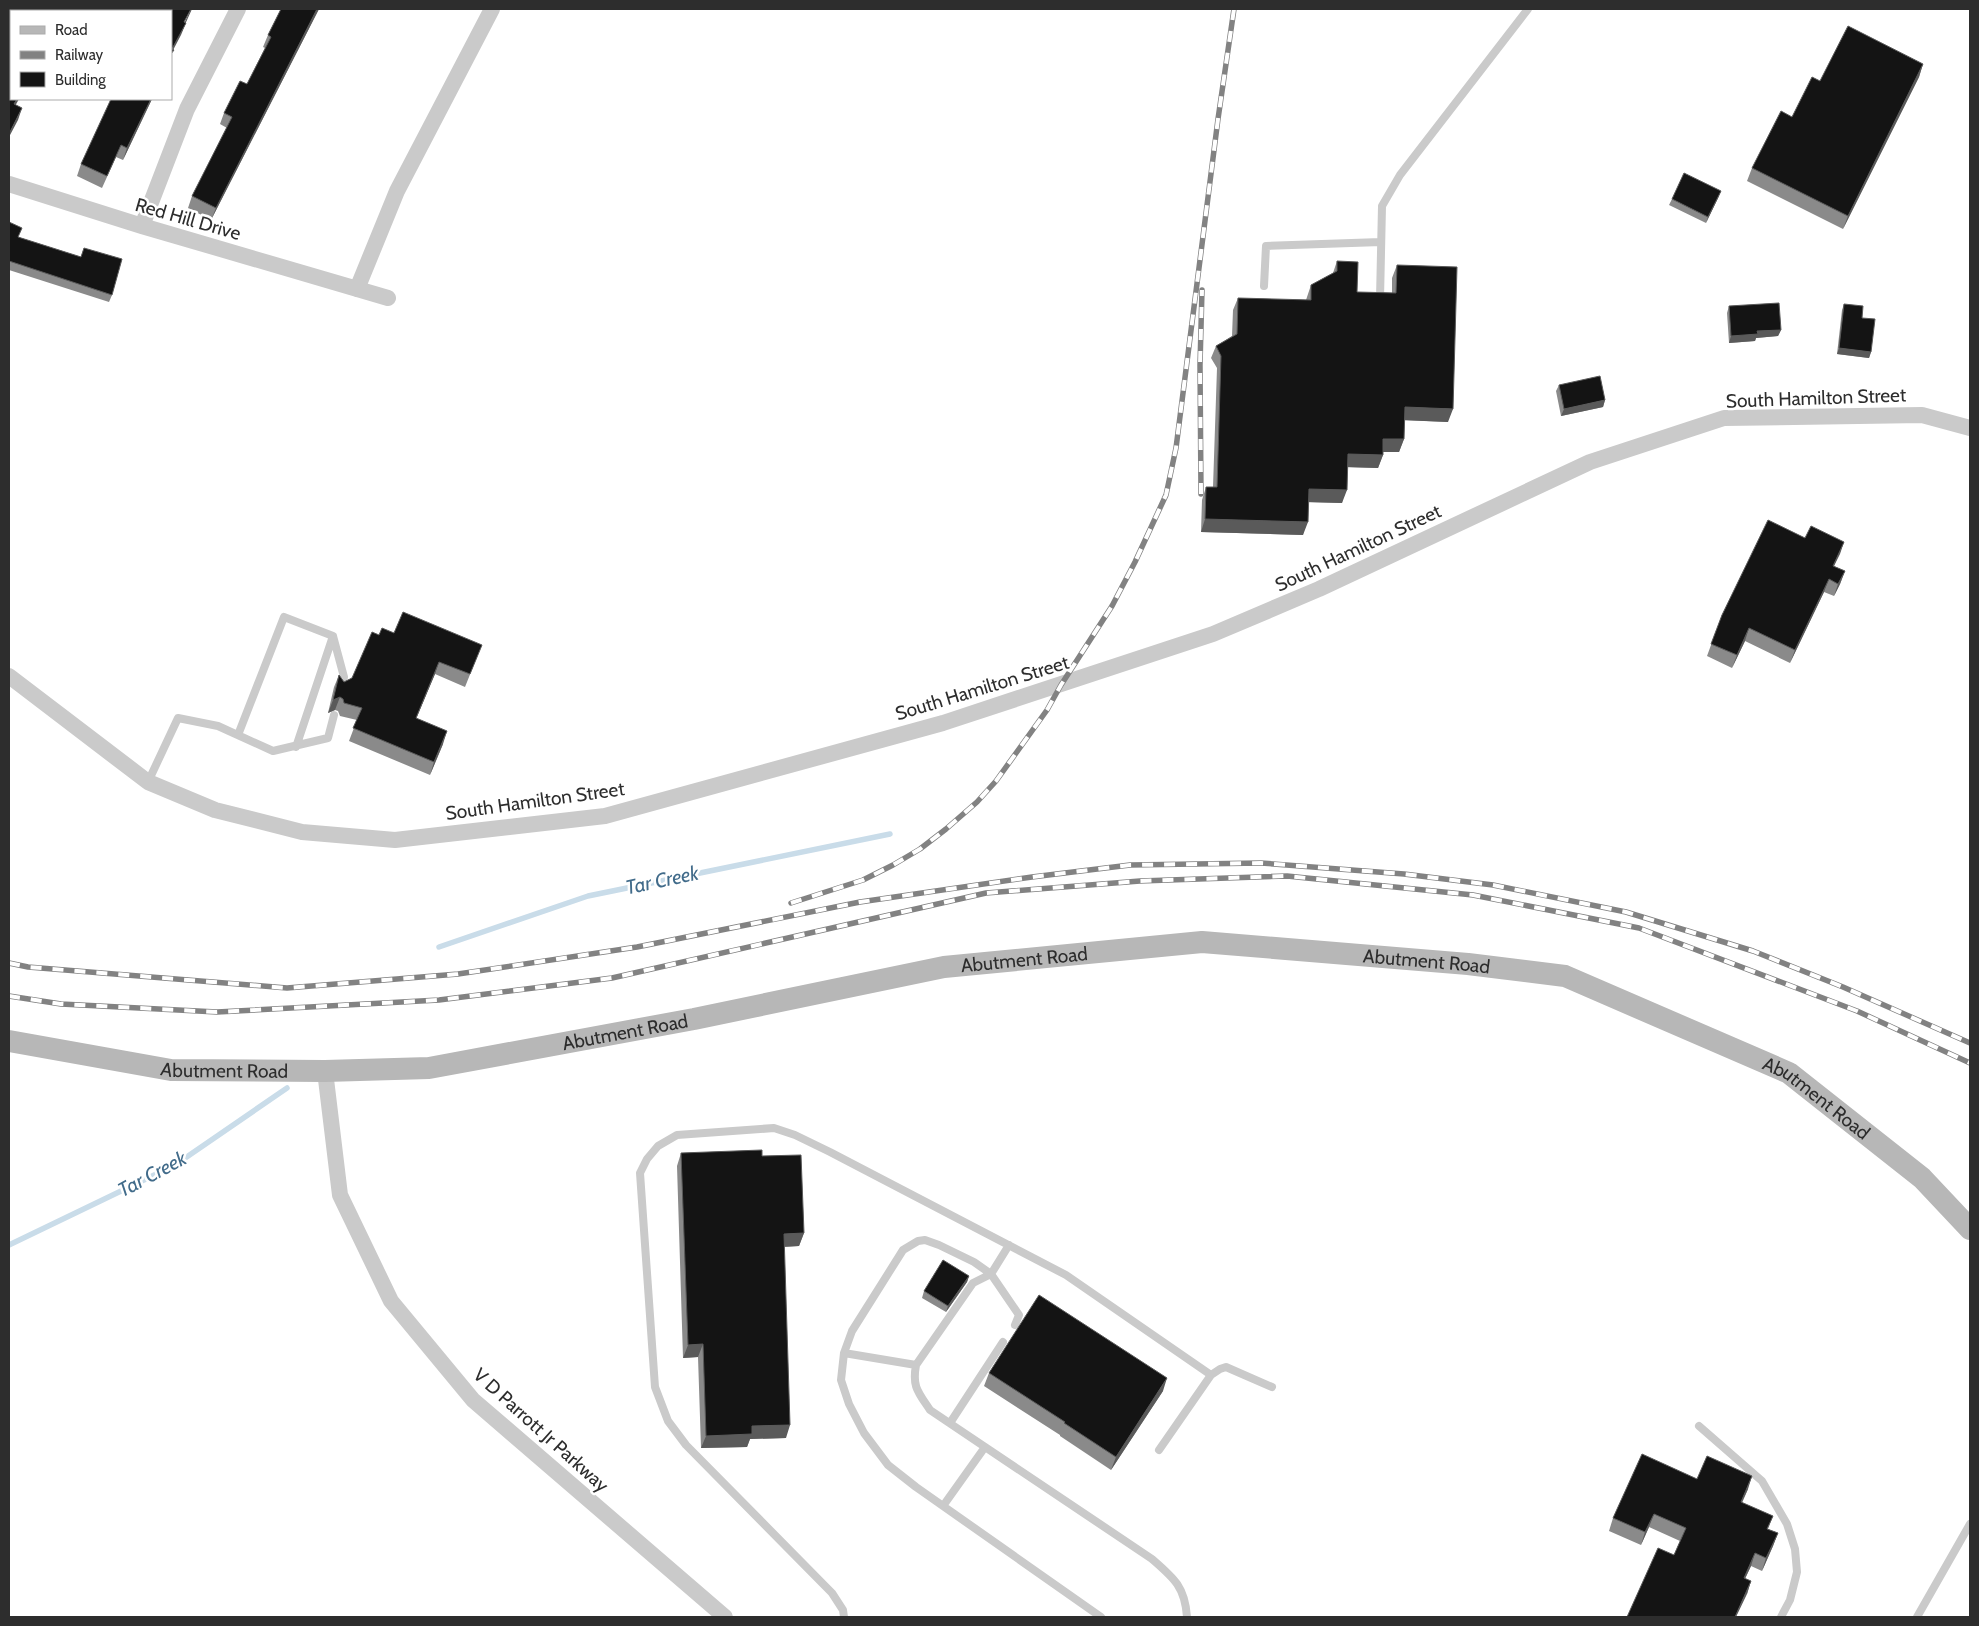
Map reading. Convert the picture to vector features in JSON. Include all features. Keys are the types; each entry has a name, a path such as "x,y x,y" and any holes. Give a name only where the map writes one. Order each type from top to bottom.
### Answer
{"main road":[{"name":"Abutment Road","path":"9,1041 171,1070 325,1071 429,1068 694,1019 944,967 1202,942 1468,964 1566,976 1789,1073 1922,1178 1970,1229"}],"street":[{"path":"142,226 187,109 238,9"},
{"path":"357,289 397,191 492,9"},
{"name":"Red Hill Drive","path":"9,184 142,226 388,298"},
{"name":"South Hamilton Street","path":"9,676 148,782 215,810 302,832 395,840 605,816 943,723 1213,634 1319,589 1590,462 1724,418 1922,415 1970,428"},
{"name":"V D Parrott Jr Parkway","path":"325,1071 340,1195 390,1301 473,1400 725,1617"}],"lane":[{"path":"1380,299 1382,206 1400,175 1528,9"},
{"path":"1264,286 1266,246 1381,242"},
{"path":"238,735 284,616 332,636"},
{"path":"332,636 344,677 341,689"},
{"path":"296,747 332,636"},
{"path":"148,782 178,718 218,726 273,751 328,738 334,715"},
{"path":"844,1617 843,1610 832,1593 686,1445 668,1421 655,1387 640,1173 647,1159 658,1146 676,1135 774,1128 795,1135 1066,1275 1211,1375"},
{"path":"1015,1325 1019,1315 991,1274 974,1262 939,1245 925,1240 910,1244 903,1250 852,1331 844,1353 841,1380 849,1404 864,1433 888,1465 1101,1617"},
{"path":"1009,1246 991,1274 973,1283 916,1364 913,1378 915,1389 930,1410 1152,1559 1171,1575 1181,1588 1186,1604 1187,1617"},
{"path":"950,1423 1004,1342"},
{"path":"844,1353 916,1364"},
{"path":"1159,1450 1211,1375 1220,1368 1226,1367 1272,1387"},
{"path":"1699,1426 1762,1481 1787,1524 1795,1549 1797,1572 1790,1600 1782,1617"},
{"path":"943,1506 985,1447"},
{"path":"1917,1617 1970,1524"}],"building":[{"path":"25,9 62,9 62,10"},
{"path":"191,9 172,49 172,10 158,10"},
{"path":"281,9 317,9 216,208 192,196 232,117 224,113 240,81 247,84 271,37 268,35"},
{"path":"1848,26 1923,64 1848,216 1752,168 1781,111 1792,117 1812,77 1820,81"},
{"path":"10,36 10,100 16,100 14,104 22,108 9,134"},
{"path":"111,100 151,100 127,148 121,145 107,176 81,164"},
{"path":"1684,173 1721,191 1708,217 1672,199"},
{"path":"9,222 22,228 18,237 81,257 84,248 122,259 112,295 9,261"},
{"path":"1337,261 1358,262 1357,292 1396,293 1397,265 1457,267 1453,409 1405,407 1404,439 1383,439 1383,455 1348,454 1347,490 1309,489 1308,522 1205,519 1206,487 1217,487 1221,356 1216,346 1237,334 1238,298 1311,300 1311,285 1337,271"},
{"path":"1779,303 1781,330 1757,331 1758,334 1731,336 1729,306"},
{"path":"1844,304 1863,306 1862,318 1875,319 1871,352 1839,348"},
{"path":"1600,376 1605,400 1564,409 1559,385"},
{"path":"1768,520 1805,538 1811,526 1844,542 1833,566 1845,571 1838,584 1829,579 1795,650 1749,628 1737,655 1711,644 1722,615"},
{"path":"403,612 482,645 470,674 439,662 416,718 447,731 434,762 353,728 362,708 344,703 340,697 333,700 339,675 344,682 352,678 372,632 379,635 382,628 394,633"},
{"path":"762,1150 762,1156 801,1155 804,1233 784,1234 790,1425 752,1426 752,1434 706,1436 703,1344 688,1345 681,1153"},
{"path":"943,1260 969,1276 948,1306 924,1291"},
{"path":"1039,1295 1167,1378 1116,1457 989,1373"},
{"path":"1642,1454 1697,1479 1707,1456 1752,1476 1741,1502 1773,1516 1767,1529 1778,1533 1766,1558 1755,1553 1744,1578 1751,1581 1735,1617 1627,1617 1658,1548 1674,1555 1686,1528 1654,1514 1645,1532 1613,1518"}],"waterway":[{"name":"Tar Creek","path":"439,947 588,896 890,834"},
{"name":"Tar Creek","path":"9,1245 175,1165 287,1088"}],"railway":[{"path":"791,903 863,880 893,865 920,849 977,802 996,781 1047,710 1112,606 1135,562 1166,495 1176,448 1234,9"},
{"path":"1201,494 1200,365 1202,290"},
{"path":"9,963 28,967 287,988 458,974 637,947 860,902 1032,877 1130,865 1261,863 1404,874 1493,885 1626,912 1753,951 1843,987 1970,1043"},
{"path":"9,996 61,1004 217,1012 439,1000 612,978 986,893 1140,881 1287,876 1473,895 1639,928 1857,1011 1970,1063"}]}
